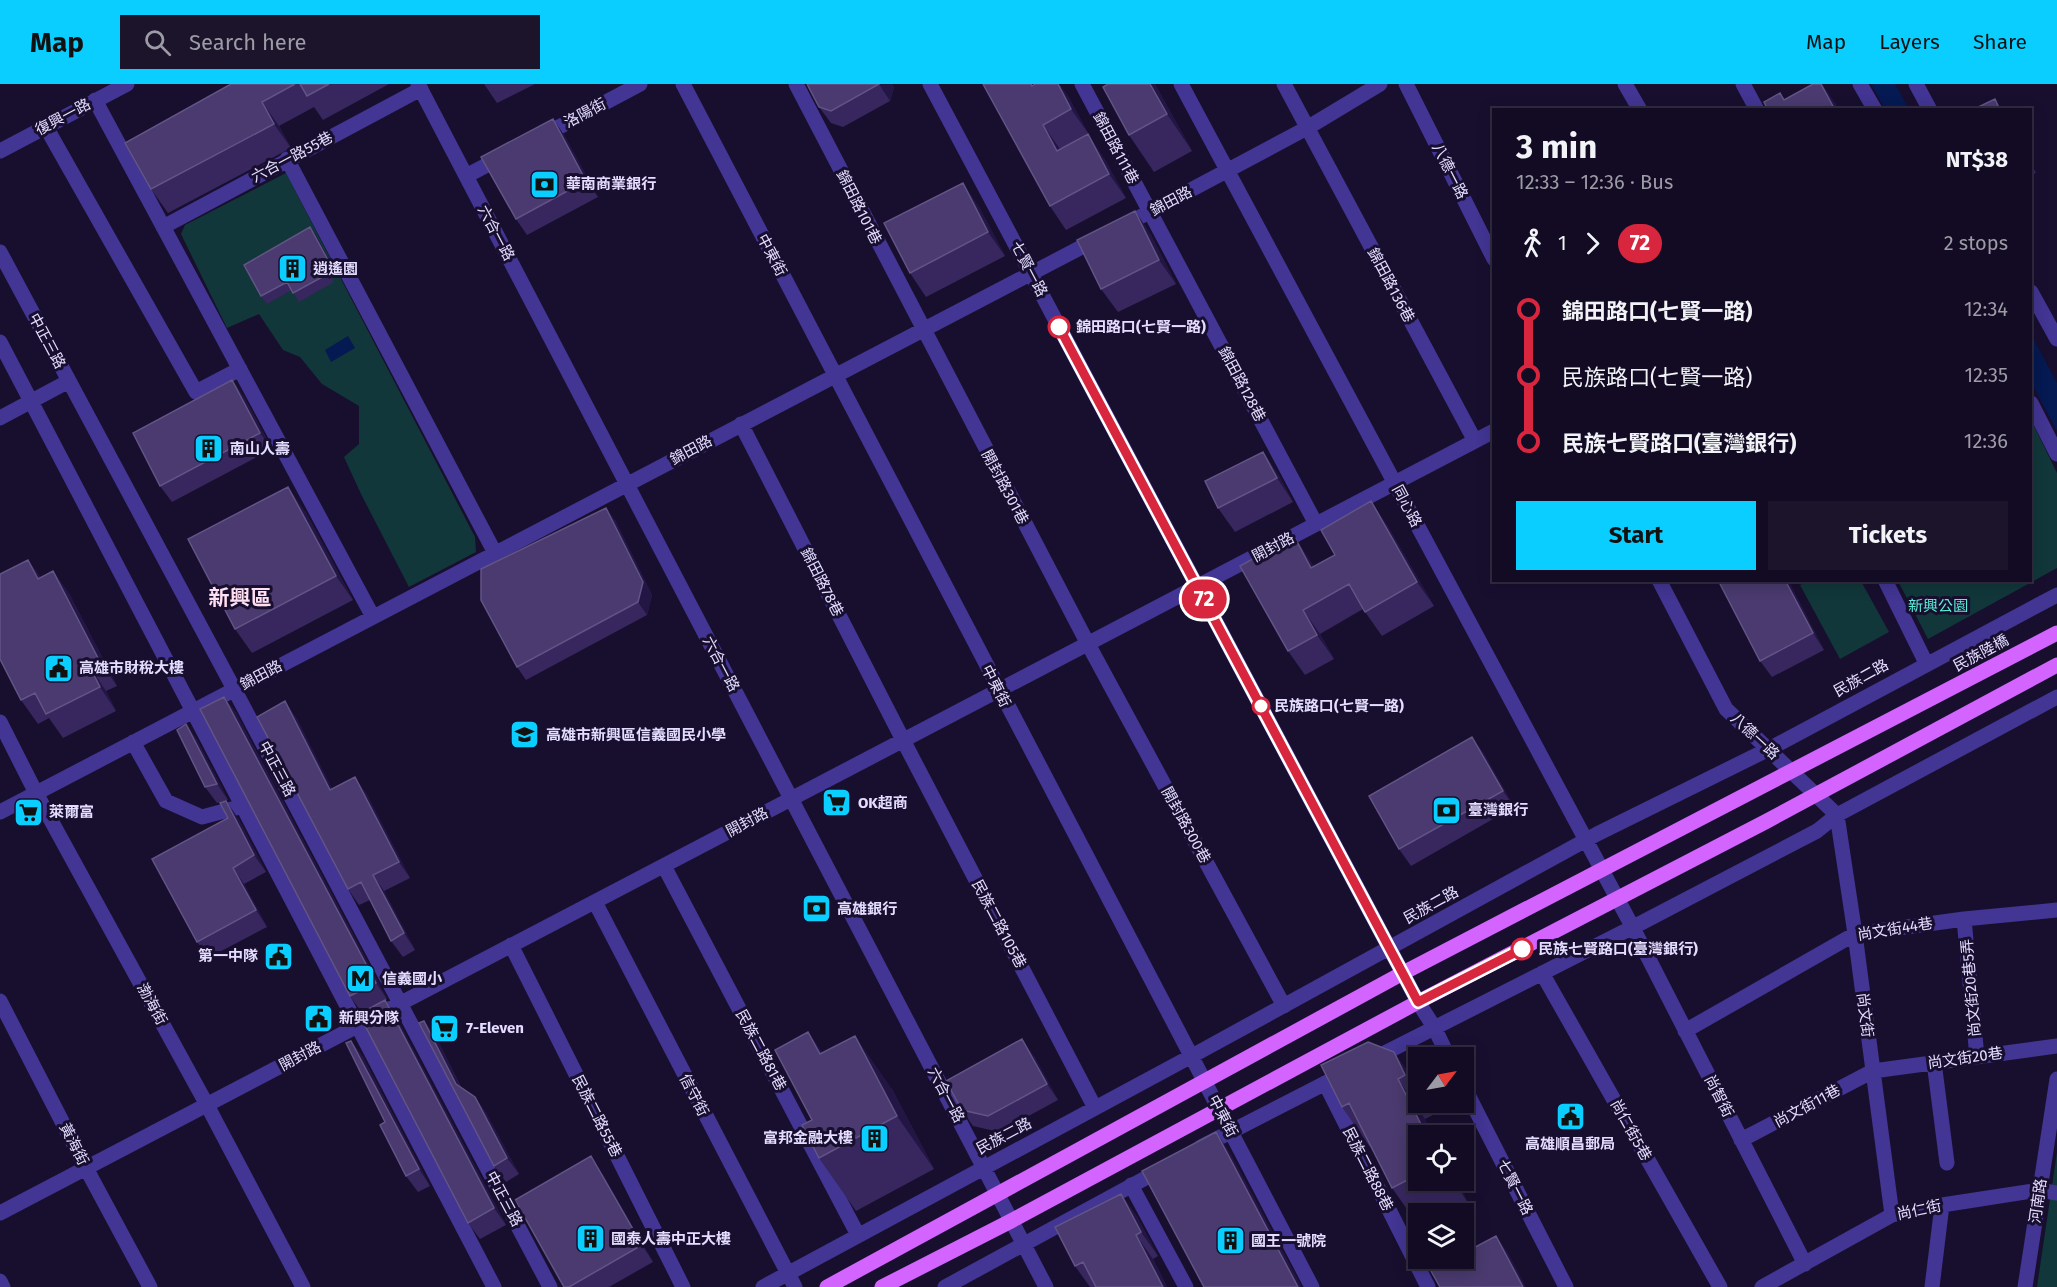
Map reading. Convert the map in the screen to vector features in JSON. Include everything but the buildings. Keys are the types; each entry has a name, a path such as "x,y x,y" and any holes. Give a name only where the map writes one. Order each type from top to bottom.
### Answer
{"main road":[{"name":"民族陸橋","path":"1792,771 2057,633"},
{"path":"882,1287 1011,1221 1418,1002 1618,900 2057,665"},
{"path":"827,1287 1403,973 1792,771"}],"street":[{"name":"復興一路","path":"0,151 127,84"},
{"name":"洛陽街","path":"466,176 640,84"},
{"name":"中東街","path":"682,84 836,374 998,690 1312,1287"},
{"name":"錦田路101巷","path":"796,84 922,329"},
{"name":"七賢一路","path":"930,84 1444,1047"},
{"name":"錦田路111巷","path":"1082,84 1151,212"},
{"name":"同心路","path":"1181,84 1633,928"},
{"name":"錦田路136巷","path":"1284,84 1475,441"},
{"name":"錦田路","path":"0,812 1030,272 1151,212 1307,128 1380,84"},
{"name":"八德一路","path":"1406,84 1492,255"},
{"path":"1625,84 1639,108"},
{"path":"1743,84 1756,108"},
{"path":"1860,84 1874,108"},
{"path":"1916,84 1929,108"},
{"name":"六合一路55巷","path":"163,227 420,86"},
{"name":"六合一路","path":"420,86 1023,1245 1047,1287"},
{"path":"95,100 372,617"},
{"path":"46,127 196,392 240,369"},
{"path":"287,159 495,553"},
{"name":"錦田路128巷","path":"1151,212 1316,524"},
{"name":"中正三路","path":"0,252 550,1287"},
{"path":"2032,294 2057,339"},
{"name":"開封路301巷","path":"922,329 1088,644"},
{"path":"0,342 494,1287"},
{"path":"0,418 69,381"},
{"path":"2032,405 2057,454"},
{"name":"錦田路78巷","path":"741,424 903,740"},
{"name":"開封路","path":"0,1213 1492,432"},
{"name":"八德一路","path":"1660,582 1726,709 1837,815"},
{"path":"1886,582 1926,663"},
{"name":"民族二路","path":"763,1287 1586,840 1769,749 1926,663 2057,595"},
{"name":"開封路300巷","path":"1088,644 1284,1006"},
{"path":"945,1287 1231,1131 1633,928 1817,831 1837,815 2057,697"},
{"name":"渤海街","path":"0,722 36,793 207,1105 303,1287"},
{"name":"民族二路105巷","path":"903,740 1095,1108"},
{"path":"134,742 166,801 202,817 243,806"},
{"name":"尚文街","path":"1837,815 1892,1215"},
{"name":"民族二路81巷","path":"664,866 858,1235"},
{"name":"信守街","path":"595,902 795,1287"},
{"name":"尚文街44巷","path":"1685,1031 1855,934 1964,919 2057,910"},
{"name":"尚文街20巷5弄","path":"1964,919 1977,1057"},
{"name":"尚智街","path":"1633,928 1805,1264"},
{"name":"民族二路55巷","path":"512,945 683,1287"},
{"name":"尚仁街5巷","path":"1542,973 1720,1287"},
{"name":"黃海街","path":"0,1001 150,1287"},
{"name":"尚文街20巷","path":"1873,1071 2057,1046"},
{"path":"1934,1062 1947,1163"},
{"name":"尚文街11巷","path":"1741,1140 1873,1071"},
{"name":"河南路","path":"2025,1287 2057,1079"},
{"name":"民族二路88巷","path":"1325,1083 1428,1287"},
{"name":"七賢一路","path":"1474,1107 1566,1287"},
{"path":"1131,1185 1186,1287"},
{"name":"尚仁街","path":"1762,1287 1892,1215 2039,1190 2057,1193"},
{"path":"1932,1287 1942,1205"},
{"path":"0,1281 3,1287"}],"green space":[{"name":"逍遙園","path":"286,173 475,537 476,552 409,587 344,457 359,444 359,406 322,384 300,357 283,350 259,314 227,328 181,234 185,225"},
{"name":"新興公園","path":"2032,422 2057,473 2057,568 2032,582"},
{"path":"1806,582 1862,582 1889,632 1840,659 1800,585"},
{"name":"新興公園","path":"1899,582 2032,582 1928,639"},
{"path":"2057,1152 2057,1287 2037,1287"}],"shaded area":[{"path":"1871,84 1895,84 1908,108 1884,108"},
{"path":"348,336 355,348 331,362 325,350"},
{"path":"2032,336 2057,383 2057,431 2032,384"}],"bus line":[{"name":"72","path":"1059,327 1418,1002 1522,949"}],"place":[{"name":"華南商業銀行","path":"545,184"},
{"name":"逍遙園","path":"292,269"},
{"name":"錦田路口(七賢一路)","path":"1059,327"},
{"name":"南山人壽","path":"209,449"},
{"name":"高雄市財稅大樓","path":"58,668"},
{"name":"民族路口(七賢一路)","path":"1261,706"},
{"name":"高雄市新興區信義國民小學","path":"525,735"},
{"name":"OK超商","path":"837,803"},
{"name":"臺灣銀行","path":"1447,810"},
{"name":"萊爾富","path":"28,812"},
{"name":"高雄銀行","path":"816,909"},
{"name":"民族七賢路口(臺灣銀行)","path":"1522,949"},
{"name":"第一中隊","path":"279,956"},
{"name":"信義國小","path":"361,979"},
{"name":"新興分隊","path":"318,1018"},
{"name":"7-Eleven","path":"445,1028"},
{"name":"高雄順昌郵局","path":"1570,1117"},
{"name":"富邦金融大樓","path":"874,1138"},
{"name":"國泰人壽中正大樓","path":"590,1239"},
{"name":"國王一號院","path":"1230,1241"}],"district":[{"name":"新興區","path":"240,598"}]}
